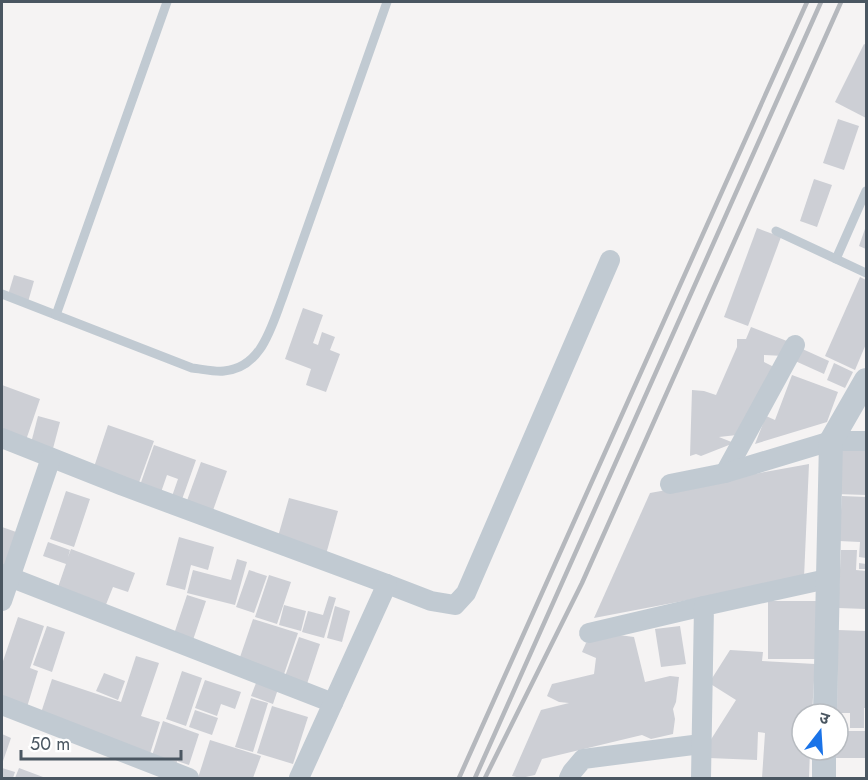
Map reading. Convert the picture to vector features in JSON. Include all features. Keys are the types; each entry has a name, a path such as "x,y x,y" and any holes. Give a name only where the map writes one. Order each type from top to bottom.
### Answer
{"street":[{"path":"2,438 123,486 387,584 455,606 466,593 610,260"},
{"path":"724,473 795,345"},
{"path":"825,702 831,441 867,380"},
{"path":"670,484 724,473 831,441 867,441"},
{"path":"2,601 6,575 51,458"},
{"path":"6,575 333,703"},
{"path":"589,633 827,579"},
{"path":"298,778 387,584"},
{"path":"701,778 704,606"},
{"path":"2,705 189,778"},
{"path":"569,778 583,759 701,744"},
{"path":"824,762 824,778"}],"lane":[{"path":"56,315 167,2"},
{"path":"2,294 192,368 222,372 237,369 253,359 266,341 282,299 387,2"},
{"path":"836,259 867,191"},
{"path":"776,231 867,273"}],"building":[{"path":"864,44 866,45 866,118 835,102"},
{"path":"838,119 859,126 844,170 823,163"},
{"path":"814,179 832,185 817,227 800,221"},
{"path":"866,226 866,249 859,246"},
{"path":"757,228 781,237 748,326 724,317"},
{"path":"14,275 34,281 28,302 8,295"},
{"path":"860,277 866,280 866,344 855,370 825,356"},
{"path":"303,308 323,315 313,343 318,345 322,332 335,337 330,350 340,354 326,392 306,385 311,369 285,359"},
{"path":"751,327 792,343 784,356 764,355 764,362 776,368 737,435 719,437 734,443 701,456 696,454 690,456 692,390 716,395 737,347 737,339 746,339"},
{"path":"798,347 829,361 824,374 793,360"},
{"path":"834,363 853,372 845,388 827,380"},
{"path":"792,375 838,392 827,422 755,444 766,416 775,420"},
{"path":"2,385 40,399 24,446 2,436"},
{"path":"38,416 60,422 51,456 30,447"},
{"path":"108,425 154,441 137,488 92,473"},
{"path":"154,445 196,460 180,505 170,502 178,479 167,475 159,498 138,491"},
{"path":"838,447 866,449 866,495 836,494"},
{"path":"201,462 227,471 211,516 185,506"},
{"path":"809,464 804,578 594,618 650,493"},
{"path":"66,491 90,499 74,547 50,539"},
{"path":"842,496 866,497 866,558 859,557 860,542 839,541"},
{"path":"289,498 338,511 325,558 277,540"},
{"path":"2,527 19,533 2,572"},
{"path":"179,537 214,547 208,570 191,565 185,590 166,585"},
{"path":"48,542 70,550 68,557 71,549 135,573 128,592 113,587 103,612 56,593 66,564 43,556"},
{"path":"841,550 857,550 856,570 866,571 866,609 838,608"},
{"path":"237,559 247,562 235,605 187,593 193,570 231,580"},
{"path":"859,563 866,564 866,569 859,569"},
{"path":"249,570 267,576 254,613 236,607"},
{"path":"269,575 291,582 277,624 255,617"},
{"path":"187,595 206,601 193,640 174,634"},
{"path":"329,596 336,598 324,638 302,632 308,611 323,615"},
{"path":"768,601 817,601 817,659 768,659"},
{"path":"284,605 306,611 301,631 279,625"},
{"path":"335,606 350,611 342,642 327,638"},
{"path":"18,617 44,626 30,668 38,671 27,707 2,698 2,664"},
{"path":"253,619 298,633 282,680 238,663"},
{"path":"47,626 65,632 52,672 33,665"},
{"path":"680,626 686,664 661,667 655,629"},
{"path":"838,630 866,631 864,728 850,728 850,702 837,702"},
{"path":"619,635 634,637 645,682 670,676 679,677 673,709 675,719 673,734 651,739 642,735 542,759 535,775 521,778 512,776 541,710 569,703 559,702 547,696 552,684 594,674 596,658 582,652 586,643"},
{"path":"299,637 320,644 305,690 283,682"},
{"path":"730,650 763,652 762,661 815,664 813,702 790,702 790,762 810,762 809,778 762,778 765,733 758,732 757,760 709,758 710,741 736,700 709,683"},
{"path":"136,656 159,663 141,716 160,722 149,757 40,716 52,679 121,702"},
{"path":"182,671 202,678 186,726 166,719"},
{"path":"104,673 125,681 118,700 96,691"},
{"path":"259,675 280,683 273,704 251,696"},
{"path":"205,680 241,692 235,709 221,704 217,716 195,708"},
{"path":"251,698 268,703 253,752 235,747"},
{"path":"272,706 308,717 293,764 257,753"},
{"path":"195,710 218,718 212,735 189,727"},
{"path":"163,721 199,734 189,765 177,761 176,768 151,759"},
{"path":"850,731 866,731 866,758 850,758"},
{"path":"2,734 11,738 2,764"},
{"path":"210,740 261,756 253,778 198,778"},
{"path":"2,768 15,772 13,778 2,778"},
{"path":"19,768 43,777 15,778"}],"railway":[{"path":"459,778 807,2"},
{"path":"475,778 821,2"},
{"path":"485,778 582,583 841,2"}]}
